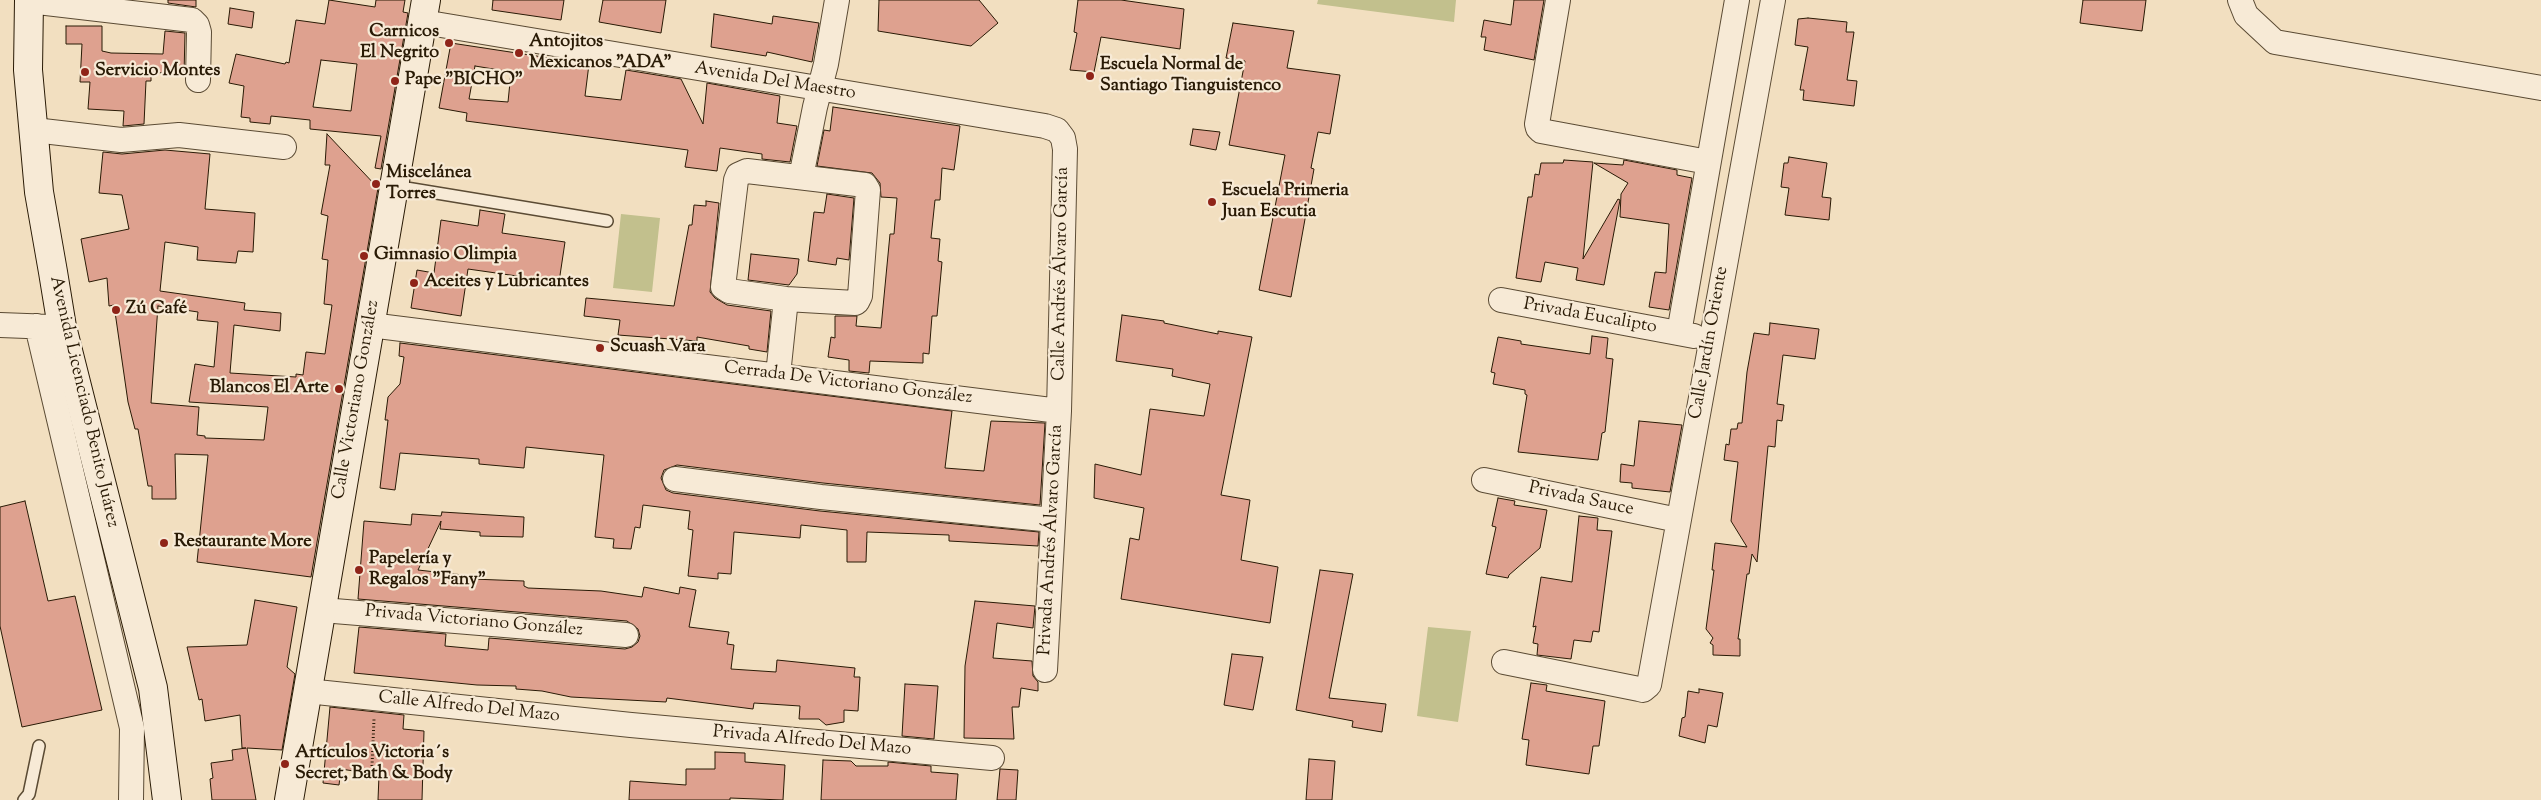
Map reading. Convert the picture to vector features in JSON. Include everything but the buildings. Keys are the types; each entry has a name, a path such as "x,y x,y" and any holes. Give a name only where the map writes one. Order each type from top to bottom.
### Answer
{"main road":[{"name":"Avenida Licenciado Benito Juárez","path":"29,0 28,70 50,327 153,688 166,800"},
{"name":"Calle Victoriano González","path":"289,800 425,11"}],"street":[{"path":"29,0 192,20 197,24 199,32 198,80"},
{"path":"801,178 826,64 836,0"},
{"path":"1558,0 1537,124 1541,131 1708,162"},
{"path":"1679,333 1737,0"},
{"name":"Calle Jardín Oriente","path":"1504,662 1643,690 1649,685 1773,0"},
{"path":"2240,0 2246,15 2275,42 2541,88"},
{"name":"Avenida Del Maestro","path":"425,11 819,90 1045,126 1057,130 1064,138"},
{"path":"34,130 122,140 179,135 284,147"},
{"name":"Calle Andrés Álvaro García","path":"1059,411 1064,138"},
{"path":"747,171 861,184 867,187 860,296 855,303 786,299 729,291 723,287 722,282 738,175 747,171"},
{"path":"778,375 786,299"},
{"name":"Privada Eucalipto","path":"1501,300 1711,339"},
{"path":"0,325 50,327 132,728 131,800"},
{"name":"Cerrada De Victoriano González","path":"370,325 1059,411"},
{"name":"Privada Andrés Álvaro García","path":"1045,670 1059,411"},
{"path":"674,479 821,497 1053,520"},
{"name":"Privada Sauce","path":"1484,480 1678,520"},
{"name":"Privada Victoriano González","path":"322,610 626,634"},
{"name":"Calle Alfredo Del Mazo","path":"307,691 631,725"},
{"name":"Privada Alfredo Del Mazo","path":"631,725 992,758"}],"lane":[{"path":"394,186 607,221"},
{"path":"24,800 29,794 39,746"}],"path":[{"path":"372,766 374,698"}],"shaded area":[{"path":"1318,0 1456,0 1454,22 1317,4"},
{"path":"621,214 660,218 652,292 613,288"},
{"path":"1428,627 1471,631 1458,722 1417,716"}],"place":[{"name":"Carnicos El Negrito","path":"449,43"},
{"name":"Antojitos Mexicanos \"ADA\"","path":"519,53"},
{"name":"Servicio Montes","path":"85,72"},
{"name":"Escuela Normal de Santiago Tianguistenco","path":"1090,76"},
{"name":"Pape \"BICHO\"","path":"395,81"},
{"name":"Miscelánea Torres","path":"376,184"},
{"name":"Escuela Primeria Juan Escutia","path":"1212,202"},
{"name":"Gimnasio Olimpia","path":"364,256"},
{"name":"Aceites y Lubricantes","path":"414,283"},
{"name":"Zú Café","path":"116,310"},
{"name":"Scuash Vara","path":"600,348"},
{"name":"Blancos El Arte","path":"339,389"},
{"name":"Restaurante More","path":"164,543"},
{"name":"Papelería y Regalos \"Fany\"","path":"359,570"},
{"name":"Artículos Victoria´s Secret, Bath & Body","path":"285,764"}]}
